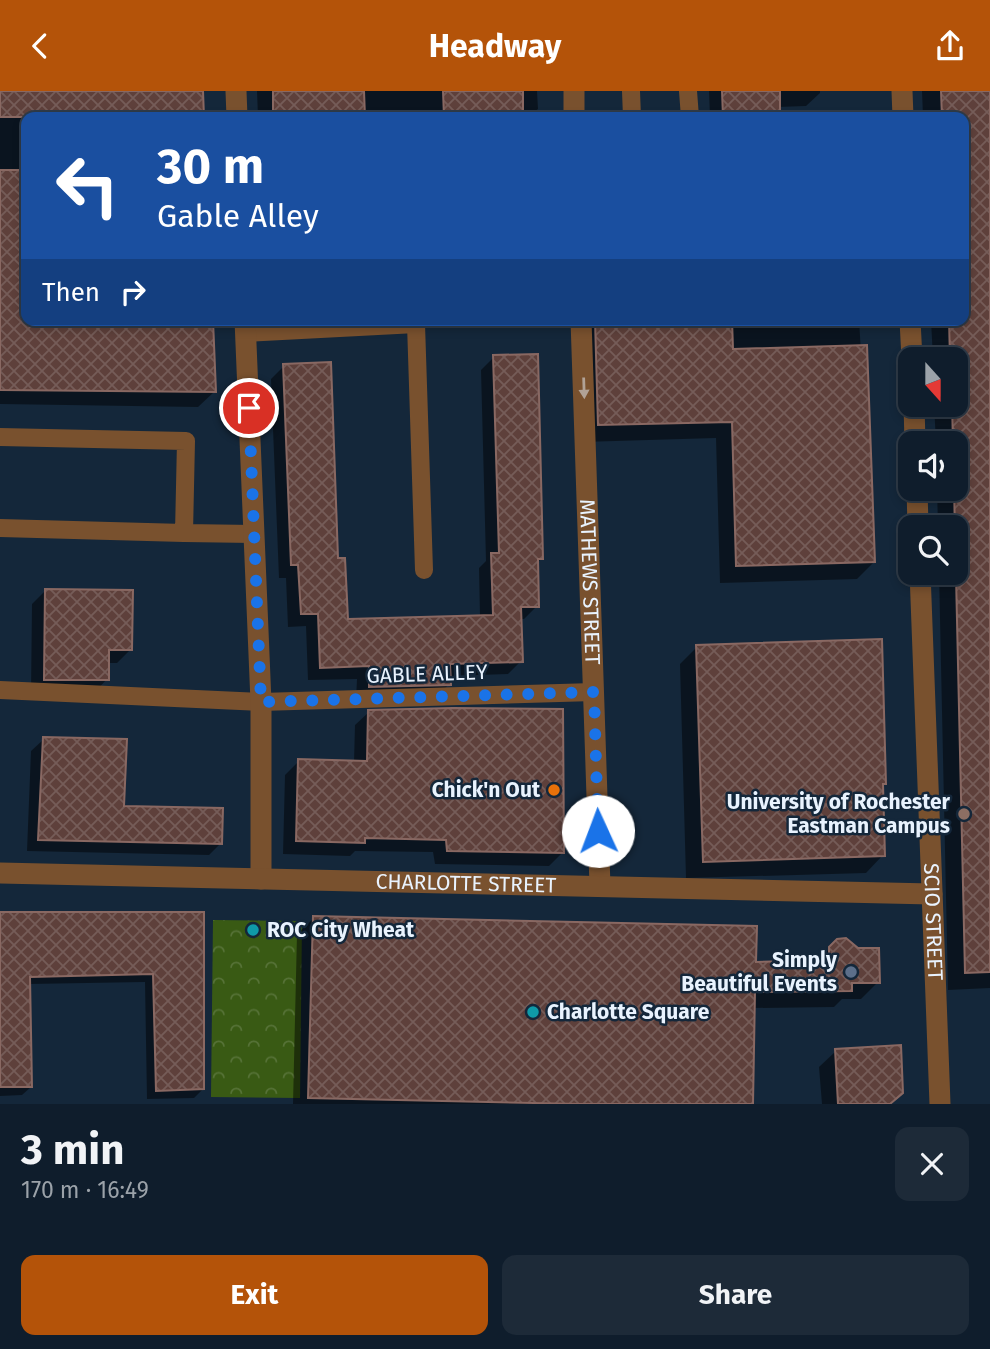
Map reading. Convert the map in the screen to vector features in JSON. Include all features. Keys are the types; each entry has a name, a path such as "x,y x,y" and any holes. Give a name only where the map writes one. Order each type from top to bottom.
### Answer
{"street":[{"path":"236,91 237,112"},
{"path":"574,91 575,112"},
{"path":"902,91 903,112"},
{"name":"MATHEWS STREET","path":"581,326 600,886"},
{"path":"911,326 912,347"},
{"path":"245,327 261,702 261,879"},
{"name":"SCIO STREET","path":"920,585 940,1104"},
{"name":"CHARLOTTE STREET","path":"0,873 932,894"}],"lane":[{"path":"631,91 632,112"},
{"path":"688,91 690,112"},
{"path":"245,327 302,326"},
{"path":"416,326 424,571"},
{"path":"0,437 186,441 184,533"},
{"path":"0,529 254,534"},
{"name":"GABLE ALLEY","path":"0,690 261,702 594,692"}],"green space":[{"path":"213,920 302,921 300,1098 211,1097"}],"building":[{"path":"0,91 203,91 204,112 21,112 21,117 0,117"},
{"path":"273,91 364,91 365,112 273,112"},
{"path":"443,91 523,91 523,112 444,112"},
{"path":"722,91 780,91 780,112 723,112"},
{"path":"941,91 990,91 990,972 965,973 956,585 968,585 968,515 955,515 954,501 968,501 968,431 953,431 952,417 968,417 968,347 950,347 949,326 969,326 969,112 942,112"},
{"path":"0,170 21,170 21,326 213,326 216,392 0,390"},
{"path":"595,326 732,326 733,349 867,345 875,562 736,566 732,422 598,425"},
{"path":"538,354 543,559 538,559 539,607 521,607 523,662 450,664 451,685 369,687 369,666 320,668 318,614 301,614 298,565 291,565 283,364 331,362 338,558 345,558 348,619 493,615 491,553 499,553 493,355"},
{"path":"45,589 133,590 132,650 109,650 109,680 44,680"},
{"path":"882,639 885,856 703,862 696,645"},
{"path":"563,709 564,853 447,851 446,840 365,838 365,843 296,841 298,759 367,761 368,710"},
{"path":"43,737 127,739 124,806 223,808 222,844 38,840"},
{"path":"0,912 204,912 204,1089 156,1091 153,974 30,977 32,1087 0,1087"},
{"name":"Charlotte Square","path":"313,916 757,926 756,962 829,960 829,947 837,939 846,938 858,948 879,948 880,983 852,983 852,991 755,992 753,1104 579,1104 308,1098"},
{"path":"901,1045 903,1093 890,1104 838,1104 835,1049"}],"place":[{"name":"Chick'n Out","path":"554,790"},
{"name":"University of Rochester Eastman Campus","path":"964,814"},
{"name":"ROC City Wheat","path":"253,930"},
{"name":"Simply Beautiful Events","path":"851,972"},
{"name":"Charlotte Square","path":"533,1012"}],"route":[{"path":"249,408 261,702 594,692 598,831"}]}
